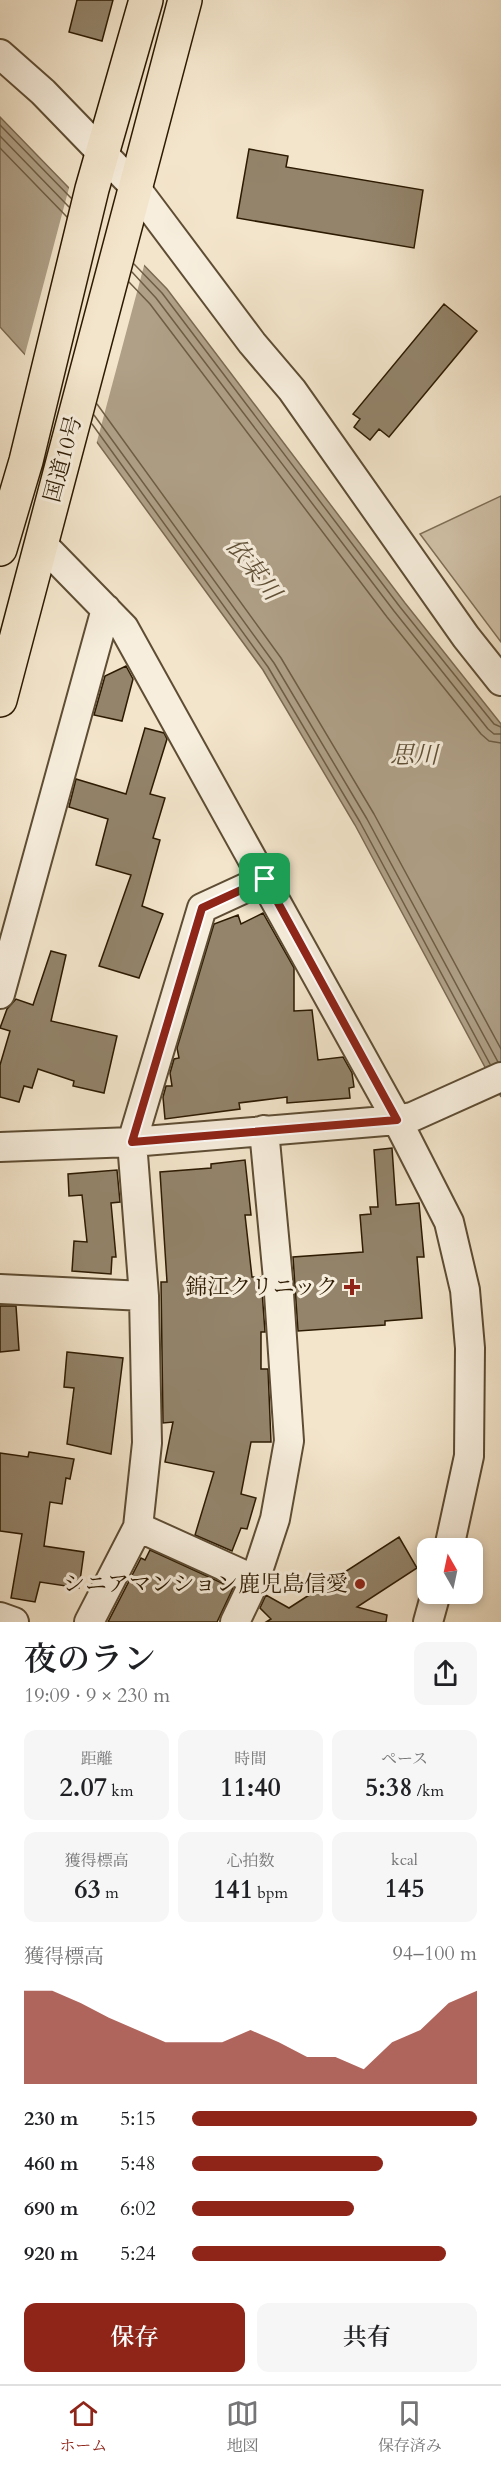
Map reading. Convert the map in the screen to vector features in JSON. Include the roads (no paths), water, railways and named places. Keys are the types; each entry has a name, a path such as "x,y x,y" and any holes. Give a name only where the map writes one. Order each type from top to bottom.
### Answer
{"highway":[{"path":"102,151 146,0"},
{"path":"135,187 185,0"},
{"name":"国道10号","path":"0,549 7,489 26,461 102,151"},
{"name":"国道10号","path":"0,700 135,187"}],"street":[{"path":"0,54 43,92 135,187 252,343 292,390 466,637 501,681"},
{"path":"42,544 124,628 265,879 405,1119 448,1222 465,1290 470,1348 469,1456 451,1538"},
{"path":"0,994 106,609"},
{"path":"89,1622 138,1527 147,1443 144,1296 132,1142 202,908 265,879"},
{"path":"0,1147 132,1142 405,1119 501,1077"},
{"path":"235,1622 255,1580 275,1519 289,1441 278,1279 264,1130"},
{"path":"0,1289 144,1296"},
{"path":"138,1527 255,1580"},
{"path":"428,1622 433,1604"},
{"path":"0,1617 14,1622"}],"water":[{"name":"思川","path":"0,117 167,289 405,603 501,724 501,1097 355,825 263,670 67,401 0,327"}],"place":[{"name":"錦江クリニック","path":"352,1287"},
{"name":"シニアマンション鹿児島信愛","path":"360,1584"}],"water label":[{"name":"依某川","path":"253,569"}]}
